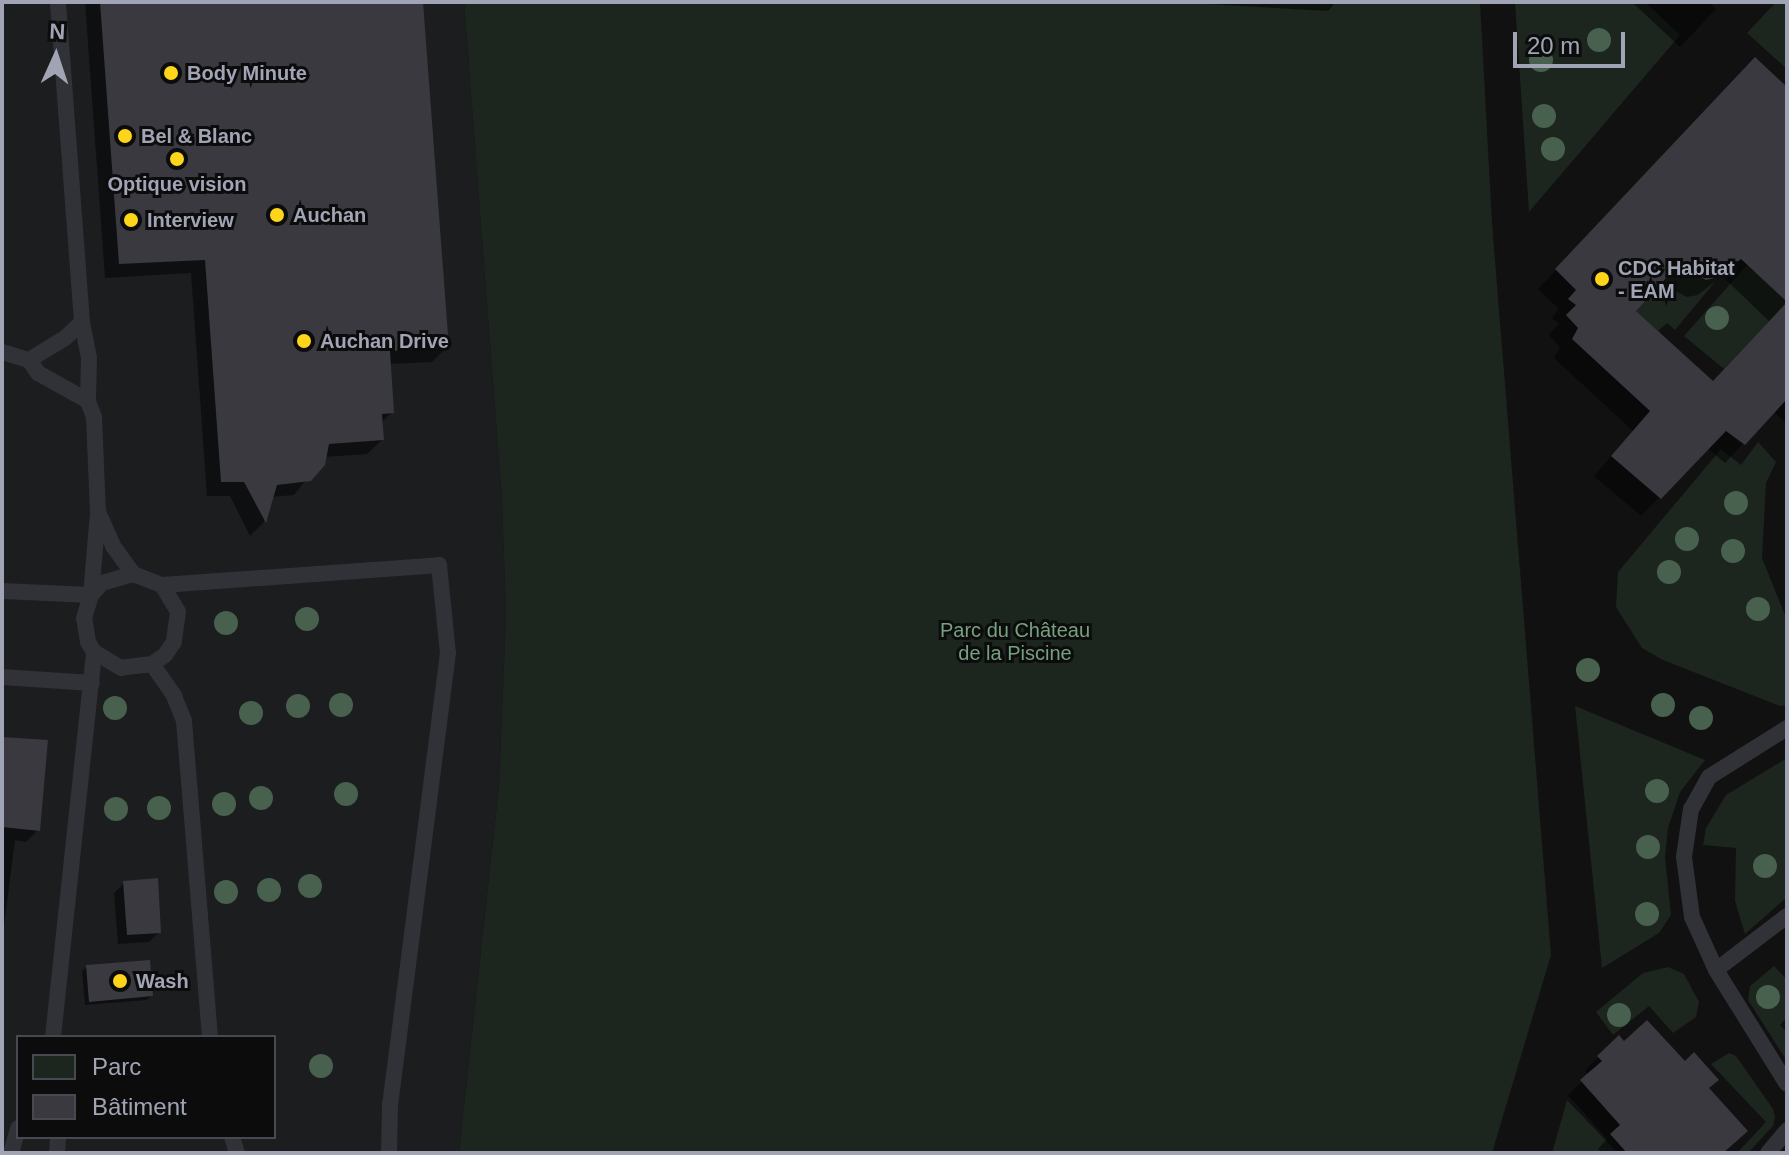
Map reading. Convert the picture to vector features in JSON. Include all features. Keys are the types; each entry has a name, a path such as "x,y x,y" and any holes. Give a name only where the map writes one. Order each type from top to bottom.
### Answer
{"lane":[{"path":"58,2 82,322 89,358 88,401 94,417 98,513 91,595 84,618 88,642 94,652 121,668 152,664 174,642 178,628 173,597 162,585"},
{"path":"29,360 65,338 82,322"},
{"path":"2,352 29,360 38,373 88,401"},
{"path":"98,513 113,546 133,574 162,585 439,565 448,653 390,1103 389,1153"},
{"path":"91,595 102,583 133,574"},
{"path":"2,591 91,595"},
{"path":"53,1035 94,652"},
{"path":"152,664 174,696 184,721 210,1035"},
{"path":"2,677 92,683"},
{"path":"1787,728 1772,741 1709,777 1691,809 1686,831 1685,878 1692,917 1716,970 1787,1084"},
{"path":"1716,970 1787,916"},
{"path":"1768,1153 1787,1130"}],"shaded area":[{"path":"2,2 464,2 502,500 506,615 499,785 459,1153 2,1153"}],"green space":[{"name":"Parc du Château de la Piscine","path":"464,2 1480,2 1492,223 1551,955 1492,1153 459,1153 499,785 506,615 502,500"},
{"path":"1515,2 1645,2 1680,35 1529,212"},
{"path":"1776,2 1787,2 1787,69 1747,33"},
{"path":"1684,259 1695,277 1714,278 1724,271 1675,330 1667,323 1658,331 1623,300 1664,280"},
{"path":"1747,265 1787,302 1724,369 1684,336"},
{"path":"1758,442 1776,462 1766,483 1762,558 1787,620 1787,705 1780,706 1663,660 1642,648 1616,607 1618,572 1721,449 1741,465"},
{"path":"1575,706 1705,760 1680,792 1668,828 1665,857 1671,915 1659,933 1602,968"},
{"path":"1787,758 1787,897 1745,934 1735,901 1736,848 1703,845 1706,828 1726,795"},
{"path":"1774,966 1787,980 1787,1017 1780,1025 1787,1032 1787,1061 1748,1000 1750,986"},
{"path":"1668,967 1684,974 1699,1002 1696,1017 1673,1033 1649,1006 1613,1035 1596,1012 1643,973"},
{"path":"1729,1053 1736,1056 1773,1109 1775,1117 1773,1126 1748,1153 1737,1153 1766,1122 1711,1064"},
{"path":"1567,1100 1618,1153 1552,1153"}],"building":[{"name":"Auchan","path":"100,2 423,2 449,348 390,351 394,413 382,414 384,440 329,444 325,465 311,481 277,485 266,523 244,482 221,482 205,260 119,264"},
{"name":"CDC Habitat - EAM","path":"1755,57 1787,87 1787,302 1787,399 1745,445 1726,431 1661,499 1611,456 1650,411 1572,339 1578,328 1566,315 1576,305 1568,299 1576,290 1555,269","holes":["1741,259 1787,302 1713,381 1636,311 1678,265 1706,280 1718,277"]},
{"path":"2,737 48,740 40,831 2,827"},
{"path":"158,878 161,933 127,935 123,881"},
{"name":"Wash","path":"150,960 153,996 89,1002 86,965"},
{"path":"1647,1020 1685,1061 1694,1052 1719,1080 1709,1088 1748,1131 1723,1153 1627,1153 1610,1134 1620,1125 1580,1080 1602,1061 1597,1056 1619,1035 1624,1041"}],"place":[{"name":"Body Minute","path":"171,73"},
{"name":"Bel & Blanc","path":"125,136"},
{"name":"Optique vision","path":"177,159"},
{"name":"Auchan","path":"277,215"},
{"name":"Interview","path":"131,220"},
{"name":"CDC Habitat - EAM","path":"1602,279"},
{"name":"Auchan Drive","path":"304,341"},
{"name":"Wash","path":"120,981"}]}
